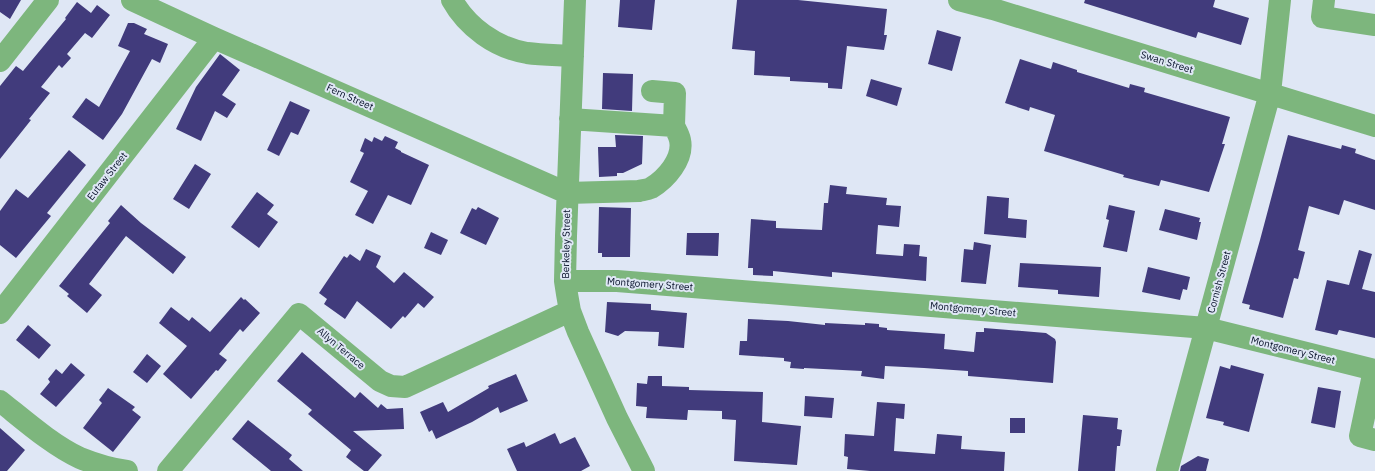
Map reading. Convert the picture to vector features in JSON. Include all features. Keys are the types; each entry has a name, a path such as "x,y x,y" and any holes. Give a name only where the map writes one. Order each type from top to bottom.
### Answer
{"street":[{"path":"0,61 48,0"},
{"name":"Fern Street","path":"132,0 214,38 567,193"},
{"path":"452,0 455,6 472,26 488,38 506,48 526,53 573,56"},
{"name":"Berkeley Street","path":"575,0 565,281 570,311 578,332 644,471"},
{"name":"Swan Street","path":"959,0 1000,11 1375,126"},
{"name":"Cornish Street","path":"1167,471 1270,93 1280,0"},
{"path":"1324,0 1322,17 1375,25"},
{"name":"Eutaw Street","path":"0,314 214,38"},
{"path":"567,193 639,191 650,188 668,173 676,163 680,151 680,141 674,126 675,93 652,91"},
{"path":"570,119 674,126"},
{"name":"Montgomery Street","path":"565,281 617,281 1206,328 1374,370"},
{"name":"Allyn Terrace","path":"168,471 299,314 380,381 391,386 405,387 570,311"},
{"path":"1374,370 1360,436 1375,440"},
{"path":"0,401 46,437 80,458 86,466 127,471"}],"building":[{"path":"0,0 21,0 10,19 0,12"},
{"path":"620,0 655,0 652,30 618,27"},
{"path":"737,0 798,0 887,9 884,35 887,35 884,50 847,46 842,89 828,88 828,83 790,81 790,77 754,75 755,51 732,49"},
{"path":"1085,0 1215,0 1213,7 1249,18 1241,45 1198,32 1196,38 1084,3"},
{"path":"77,2 91,13 97,5 110,15 92,38 85,33 67,54 71,58 62,68 59,65 41,87 50,93 0,159 0,86 16,66 23,71 66,19 65,18"},
{"path":"128,23 134,23 147,29 144,34 168,44 160,63 152,59 122,114 103,140 72,117 86,98 99,107 130,51 118,46"},
{"path":"937,30 961,37 952,71 928,64"},
{"path":"220,54 240,70 222,95 236,104 227,118 215,111 201,141 176,129 196,87"},
{"path":"1020,59 1051,69 1053,62 1077,70 1077,72 1129,88 1130,84 1145,88 1144,92 1230,117 1222,144 1225,144 1209,192 1161,180 1159,186 1123,177 1124,175 1044,151 1055,115 1030,107 1029,111 1005,103"},
{"path":"603,73 633,74 632,111 602,109"},
{"path":"871,79 902,88 897,106 866,96"},
{"path":"290,101 310,110 298,135 291,132 279,156 267,150"},
{"path":"615,135 643,136 642,164 623,173 617,173 617,176 599,177 598,147 616,147"},
{"path":"1288,135 1341,149 1342,145 1356,149 1355,153 1375,160 1375,210 1344,200 1339,215 1309,206 1298,250 1305,252 1298,279 1294,278 1283,318 1249,309 1250,305 1242,303"},
{"path":"385,136 398,142 395,148 401,152 429,165 411,205 388,195 373,224 355,215 368,191 350,182 364,153 360,151 365,138 372,142 374,137 382,141"},
{"path":"69,150 86,165 47,213 51,216 16,258 0,245 0,211 16,189 28,198"},
{"path":"195,164 211,174 189,209 173,199"},
{"path":"830,185 847,187 846,194 887,198 886,205 901,206 899,227 878,225 876,254 903,256 904,244 920,245 919,256 927,257 926,281 832,272 832,277 773,271 773,276 753,275 753,268 748,268 751,219 776,221 776,228 822,230 824,203 828,203"},
{"path":"257,192 274,205 267,214 278,222 259,248 231,227"},
{"path":"987,196 1009,198 1008,218 1027,220 1026,238 984,234"},
{"path":"121,205 141,223 186,257 173,274 126,236 89,284 102,295 87,313 67,296 69,294 59,286 110,223 108,221"},
{"path":"1109,205 1135,211 1127,252 1103,247 1109,220 1106,219"},
{"path":"478,207 499,218 486,245 460,233 472,208 476,210"},
{"path":"599,207 631,208 630,257 602,257 602,253 598,253"},
{"path":"1165,209 1200,218 1199,222 1201,222 1197,240 1159,230"},
{"path":"431,232 448,240 441,255 424,248"},
{"path":"687,233 719,233 718,256 686,255"},
{"path":"974,242 991,245 986,284 961,282 964,249 973,250"},
{"path":"366,249 381,256 376,267 394,283 404,272 434,297 424,308 418,303 405,318 403,316 391,329 357,301 345,319 324,304 327,299 319,293 344,256 347,258 350,254 360,261"},
{"path":"1359,250 1372,254 1362,289 1375,292 1375,338 1339,330 1337,335 1315,330 1327,280 1349,285"},
{"path":"1020,263 1101,267 1099,297 1058,294 1058,290 1018,287"},
{"path":"1148,267 1190,277 1187,290 1183,289 1180,300 1142,292"},
{"path":"241,297 260,313 243,332 240,329 219,354 227,360 218,371 216,370 191,399 163,374 187,346 159,323 171,307 189,321 192,317 210,332"},
{"path":"607,302 651,304 651,310 687,313 684,348 658,346 659,332 625,331 618,336 605,332"},
{"path":"748,319 825,325 825,323 865,325 865,323 879,324 879,327 887,328 887,330 945,334 944,349 974,352 976,332 984,332 984,328 1046,333 1055,339 1056,342 1053,383 968,376 968,371 924,368 885,366 884,379 861,376 862,371 790,368 791,362 784,361 784,358 739,355 740,341 747,341"},
{"path":"28,325 51,345 39,359 16,340"},
{"path":"302,352 355,398 360,392 378,408 381,404 387,409 403,408 404,429 353,431 382,455 368,471 364,471 346,457 351,450 308,414 312,410 277,381"},
{"path":"147,354 161,366 147,383 133,372"},
{"path":"71,363 85,375 56,407 40,394 50,382 48,379 56,369 62,374"},
{"path":"1231,365 1264,374 1249,432 1223,425 1224,422 1206,418 1220,366 1230,369"},
{"path":"516,374 528,401 500,413 498,407 472,422 436,439 432,430 429,432 420,412 443,402 448,412 489,388 488,386"},
{"path":"648,376 662,376 662,386 689,387 689,390 763,392 762,422 801,426 797,465 734,461 736,420 722,419 722,411 688,410 687,420 646,418 647,407 636,406 637,383 647,384"},
{"path":"1318,387 1341,391 1335,428 1311,423"},
{"path":"108,388 135,407 132,410 141,417 113,452 83,428 102,403 99,400"},
{"path":"805,396 834,398 832,418 804,416"},
{"path":"877,402 905,404 904,419 896,418 894,451 935,454 937,434 962,436 961,449 1005,452 1004,471 870,471 847,469 848,457 844,456 845,434 874,436"},
{"path":"1083,415 1118,418 1117,429 1122,430 1120,446 1117,446 1115,471 1078,471"},
{"path":"1010,418 1025,418 1025,433 1010,433"},
{"path":"248,420 292,455 289,459 303,471 271,471 232,439"},
{"path":"0,428 25,450 7,471 0,471"},
{"path":"555,433 560,444 575,437 590,466 581,471 517,471 507,449 524,442 526,447"},
{"path":"1198,456 1209,459 1206,471 1180,471 1181,466"}]}
